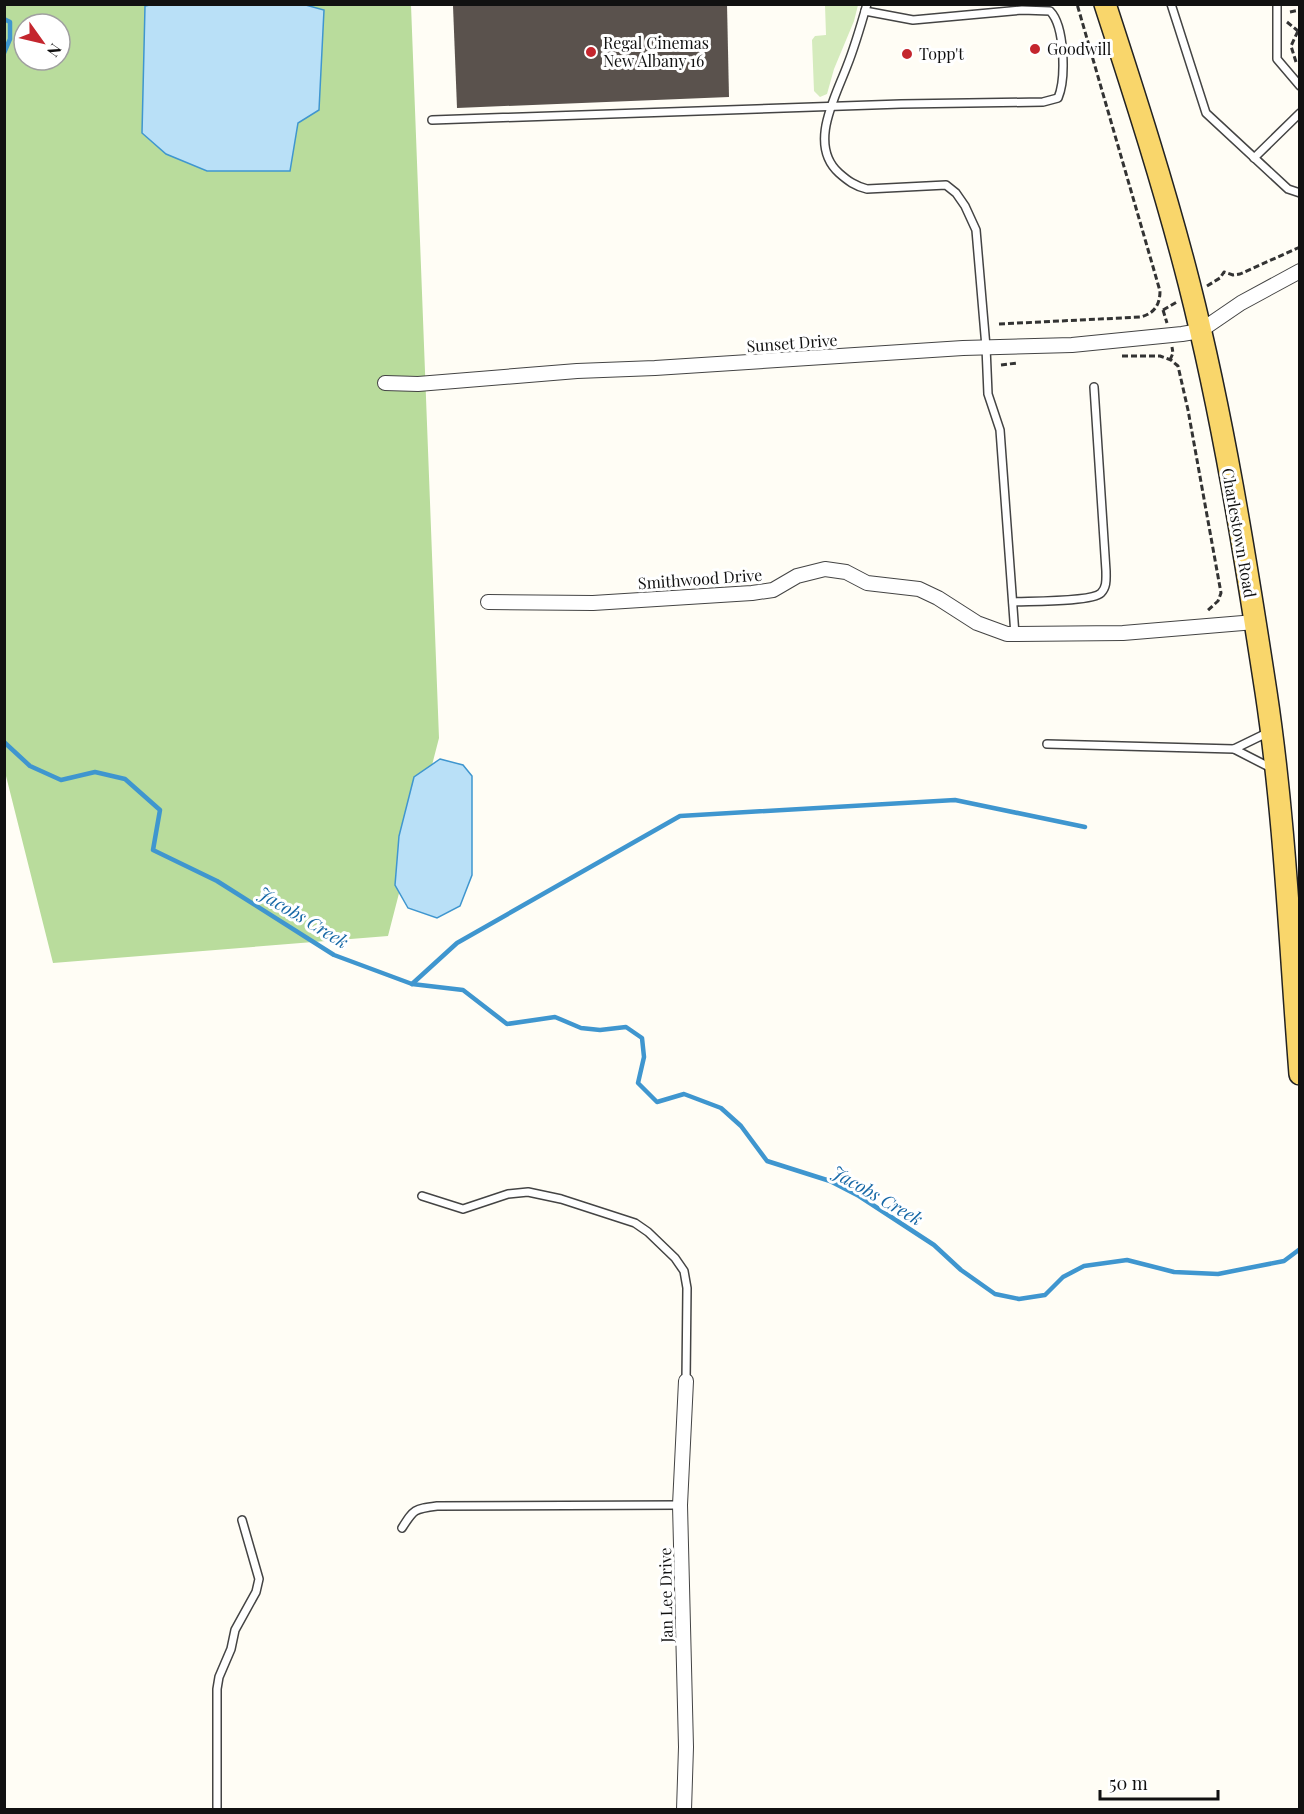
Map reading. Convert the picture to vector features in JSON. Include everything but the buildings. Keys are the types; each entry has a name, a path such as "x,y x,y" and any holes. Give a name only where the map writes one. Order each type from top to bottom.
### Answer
{"main road":[{"name":"Charlestown Road","path":"1106,4 1189,281 1236,506 1271,731 1290,897 1299,1074"}],"street":[{"path":"1200,331 1241,303 1299,271"},
{"name":"Sunset Drive","path":"385,383 418,384 577,371 986,347 1072,345 1200,331"},
{"name":"Smithwood Drive","path":"488,602 593,603 752,593 773,590 797,576 825,569 846,572 867,583 919,589 990,630 1007,634 1123,633 1255,622"},
{"name":"Jan Lee Drive","path":"684,1809 686,1748 680,1504 686,1381"}],"lane":[{"path":"1171,4 1206,113 1288,189 1299,193"},
{"path":"1277,4 1277,59 1299,86"},
{"path":"432,120 832,106 1048,102 1058,98 1062,83 1059,27 1050,11 1036,9 913,20 866,8 861,29 832,106 825,128 825,148 828,160 834,169 852,184 867,189 946,185 956,193 965,206 976,230 988,394 1000,430 1015,634"},
{"path":"1254,158 1299,113"},
{"path":"1012,602 1088,599 1100,594 1105,586 1106,571 1094,387"},
{"path":"1234,749 1271,731"},
{"path":"1047,744 1234,749 1275,770"},
{"path":"422,1196 463,1209 508,1194 528,1192 561,1198 635,1223 648,1232 675,1258 684,1271 687,1288 686,1381"},
{"path":"402,1528 412,1512 420,1508 437,1506 680,1504"},
{"path":"217,1809 217,1689 219,1677 231,1649 239,1620 256,1592 259,1579 242,1520"}],"path":[{"path":"999,324 1141,317 1154,311 1160,301 1160,291 1146,238 1077,4"},
{"path":"1290,12 1299,9 1296,4"},
{"path":"1297,65 1291,45 1298,31"},
{"path":"1224,272 1233,275 1240,274 1299,247"},
{"path":"1112,357 1160,356 1171,360 1179,369 1221,593 1218,601 1207,611"},
{"path":"1001,365 1023,362"}],"green space":[{"path":"4,5 411,5 439,738 388,936 53,963 5,772"},
{"path":"825,5 858,5 827,94 820,97 814,91 812,40 815,36 826,35"}],"water":[{"path":"302,4 324,10 319,110 298,123 290,171 207,171 166,154 142,133 145,6"},
{"path":"440,759 463,765 472,776 472,875 460,906 437,918 408,908 395,885 399,836 414,777"}],"waterway":[{"path":"4,19 10,22 10,39 4,53"},
{"name":"Jacobs Creek","path":"4,742 30,766 61,780 95,772 125,779 160,810 153,850 217,881 334,955 412,984 463,990 507,1024 555,1017 581,1028 600,1030 626,1027 642,1038 644,1057 638,1083 657,1102 684,1094 721,1108 741,1126 767,1161 830,1181 859,1196 934,1245 961,1270 995,1294 1019,1299 1045,1295 1063,1277 1084,1266 1127,1260 1174,1272 1218,1274 1284,1261 1300,1249"},
{"path":"412,984 457,943 680,816 955,800 1085,827"}],"place":[{"name":"Goodwill","path":"1035,49"},
{"name":"Regal Cinemas New Albany 16","path":"591,52"},
{"name":"Topp't","path":"907,54"}]}
